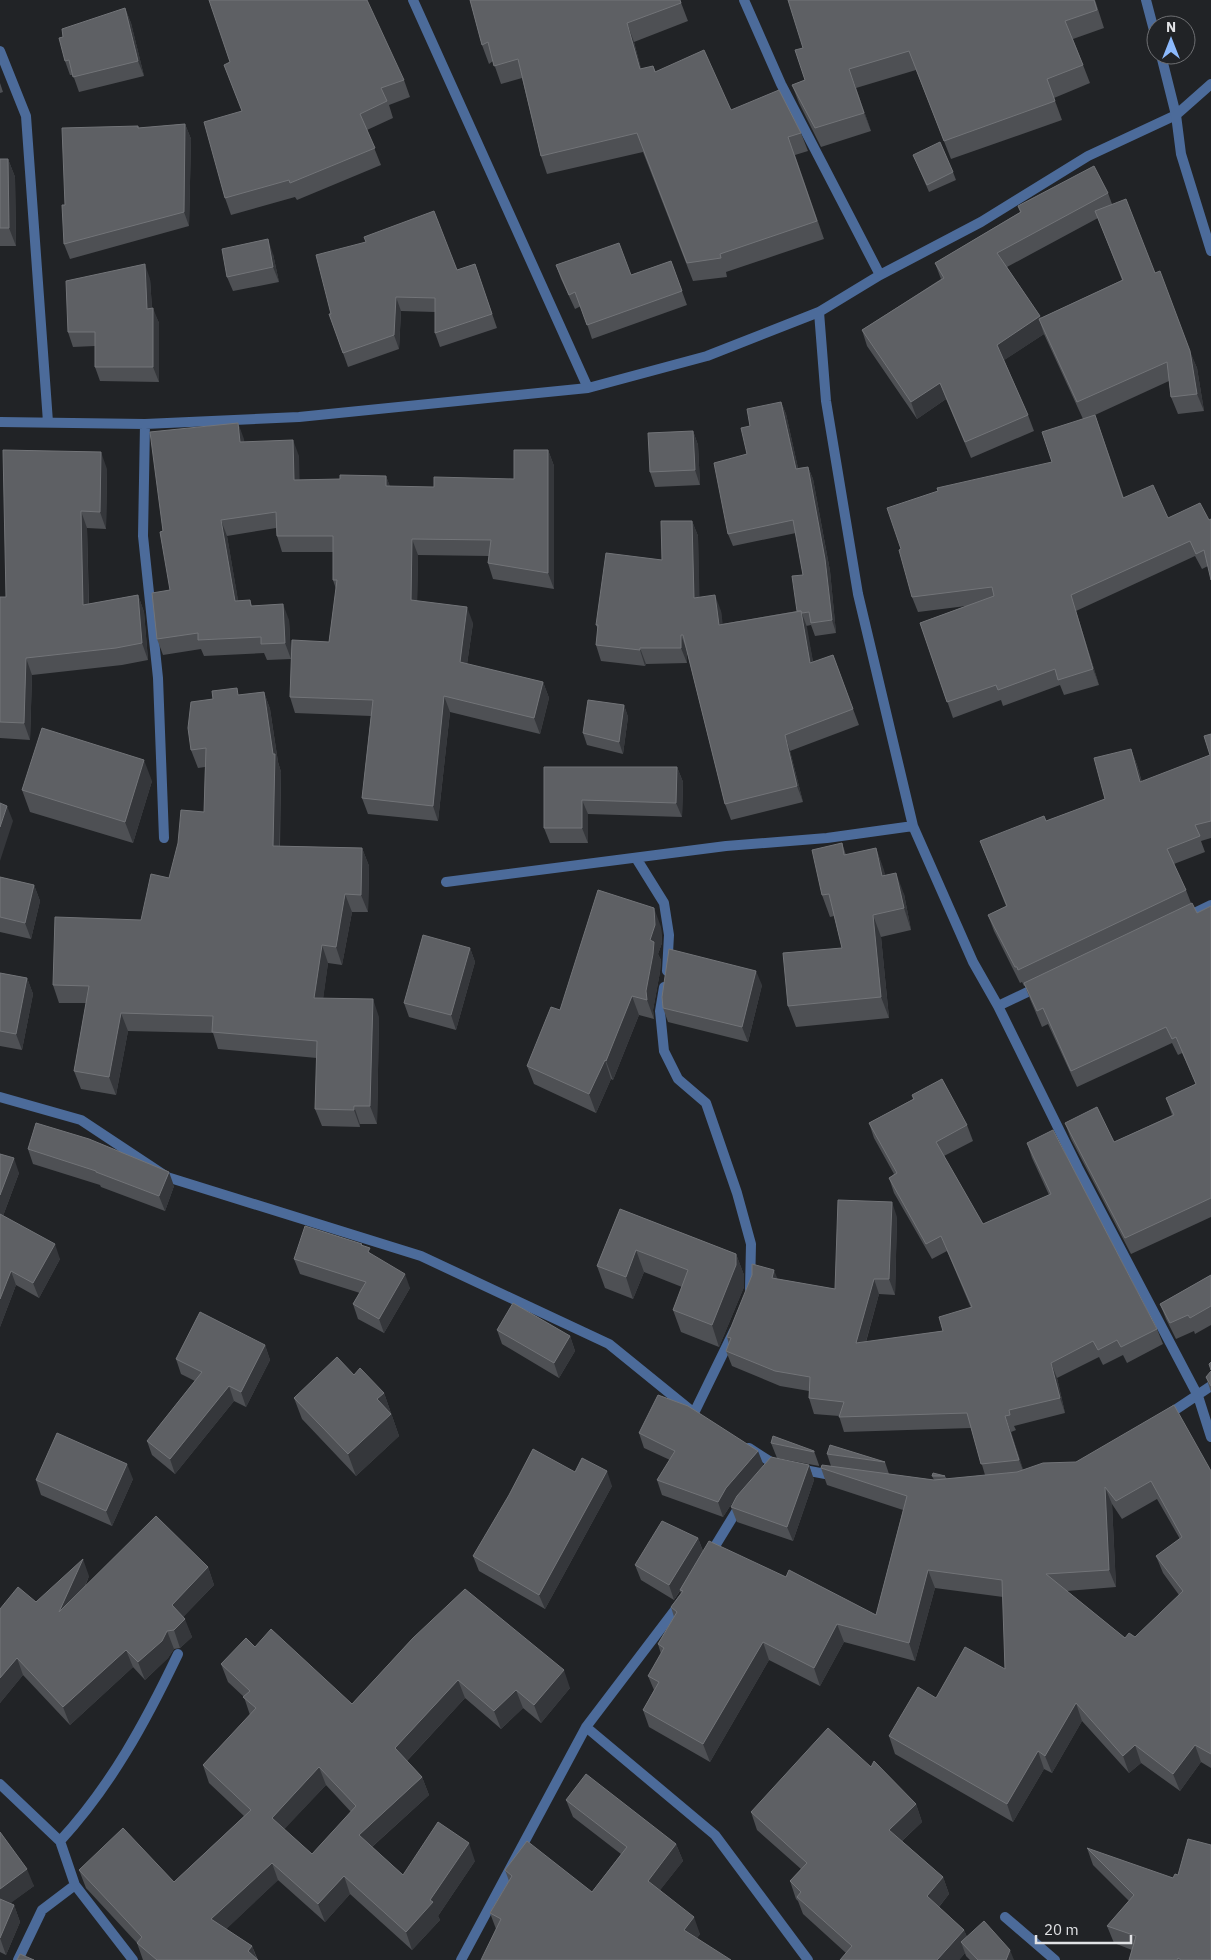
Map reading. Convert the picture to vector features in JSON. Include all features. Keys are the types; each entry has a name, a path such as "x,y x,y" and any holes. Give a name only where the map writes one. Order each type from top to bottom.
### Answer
{"street":[{"path":"413,0 588,388"},
{"path":"744,0 781,84 880,275"},
{"path":"1146,0 1150,15"},
{"path":"0,51 26,116 48,422"},
{"path":"1163,65 1176,115 1181,154 1211,251"},
{"path":"0,422 145,424 299,418 588,388 707,356 819,312 880,275 981,222 1088,156 1176,115 1211,84"},
{"path":"819,312 826,401 858,594 913,826 973,962 998,1006 1078,1168 1198,1396 1211,1437"},
{"path":"145,424 143,536 158,678 164,838"},
{"path":"446,882 726,846 827,838 913,826"},
{"path":"636,858 664,903 669,935 667,973 660,1011 664,1051 678,1079 706,1103 737,1193 751,1244 751,1288 747,1297"},
{"path":"1176,922 1211,905"},
{"path":"998,1006 1051,981"},
{"path":"0,1097 81,1120 167,1177 421,1256 609,1344 698,1416 737,1323"},
{"path":"1158,1420 1211,1386"},
{"path":"742,1444 771,1467 845,1477"},
{"path":"705,1563 737,1507 750,1492"},
{"path":"461,1960 586,1727 687,1595"},
{"path":"60,1841 83,1816 120,1764 160,1692 178,1654"},
{"path":"586,1727 715,1835 808,1960"},
{"path":"0,1784 60,1841 75,1885 133,1960"},
{"path":"18,1960 42,1910 75,1885"},
{"path":"1005,1917 1054,1960"}],"building":[{"path":"209,0 367,0 404,80 381,88 387,101 360,114 375,148 290,183 289,180 225,198 204,122 242,111 224,65 230,62"},
{"path":"470,0 680,0 681,3 627,23 640,69 653,66 655,72 704,50 731,110 779,90 801,133 788,137 817,221 720,254 721,258 687,263 637,133 541,156 518,59 494,66 488,42 482,45"},
{"path":"788,0 1094,0 1097,10 1065,21 1083,65 1047,79 1055,101 944,141 909,51 849,69 864,113 815,128 792,85 805,80 795,50 803,48"},
{"path":"125,8 138,61 73,77 69,60 65,61 59,38 63,37 62,29"},
{"path":"185,124 184,212 64,244 62,205 65,205 62,128 138,126 138,128"},
{"path":"940,142 953,172 927,185 913,155"},
{"path":"0,159 8,159 9,228 0,228"},
{"path":"1094,166 1108,193 997,253 1040,316 997,345 1028,415 965,442 940,383 911,402 862,330 944,278 935,263 1021,212 1018,206"},
{"path":"1126,199 1155,273 1160,271 1190,351 1197,394 1171,397 1167,362 1077,402 1039,319 1123,280 1095,211"},
{"path":"434,211 457,270 475,264 492,314 435,333 435,298 396,297 394,335 343,353 329,314 331,314 316,255 366,242 364,237"},
{"path":"268,239 273,267 227,277 222,249"},
{"path":"619,243 631,275 671,261 682,291 587,325 575,292 569,295 556,265"},
{"path":"145,264 147,309 153,308 153,367 95,367 95,332 68,332 66,281"},
{"path":"781,402 796,469 808,467 825,559 832,620 811,623 809,612 802,613 797,611 792,576 803,575 793,520 728,534 714,463 747,454 741,428 750,426 747,409"},
{"path":"1095,415 1123,498 1153,485 1168,518 1200,503 1209,520 1211,519 1211,580 1204,550 1196,554 1190,541 1071,595 1093,669 1058,680 1055,669 998,690 996,685 947,702 920,623 994,596 992,587 912,597 899,550 901,549 887,508 938,491 937,488 1052,462 1042,432"},
{"path":"238,423 240,442 293,440 294,480 340,479 340,475 386,476 386,486 434,487 434,477 514,479 514,450 548,450 548,573 488,563 491,540 412,539 411,600 467,607 460,662 543,682 534,718 444,696 433,806 362,798 373,700 290,697 292,640 329,642 337,580 333,580 333,536 277,536 276,512 221,520 235,601 250,600 251,606 283,604 285,643 261,644 261,637 198,640 198,633 157,639 152,593 170,590 160,532 163,531 150,432"},
{"path":"693,431 695,470 650,472 648,433"},
{"path":"3,450 101,452 100,512 81,511 83,605 138,595 142,643 116,648 26,658 24,723 0,722 0,597 6,597"},
{"path":"661,521 692,521 694,598 715,595 719,625 801,611 810,663 833,655 853,709 785,735 797,786 725,804 683,635 681,635 681,648 640,648 640,650 596,645 598,625 596,625 606,553 662,560"},
{"path":"237,688 238,695 264,692 273,754 275,754 273,846 362,848 361,895 345,894 336,947 322,945 314,998 373,999 370,1106 354,1106 354,1110 315,1109 317,1041 212,1032 213,1016 121,1013 109,1077 74,1071 89,986 53,985 55,917 141,920 151,874 169,878 178,843 181,810 204,812 206,748 191,750 188,728 191,702 213,699 212,691"},
{"path":"588,700 624,705 619,742 583,733"},
{"path":"42,728 144,760 125,822 22,790"},
{"path":"1211,734 1211,821 1195,825 1200,836 1167,849 1186,890 1018,970 988,915 1007,906 980,841 1044,816 1046,821 1105,799 1094,758 1131,749 1140,782 1210,755 1204,736"},
{"path":"544,767 677,767 676,803 582,800 582,828 544,828"},
{"path":"0,803 7,806 0,827"},
{"path":"842,843 844,855 876,848 882,876 896,873 904,908 873,915 881,997 788,1006 783,953 842,948 829,894 822,895 812,850"},
{"path":"0,877 34,885 25,923 0,917"},
{"path":"598,890 654,908 655,925 650,940 654,942 646,991 647,1000 632,996 606,1061 589,1094 527,1066 551,1007 560,1010"},
{"path":"1192,903 1197,913 1211,906 1211,1198 1125,1238 1065,1123 1097,1107 1114,1142 1174,1115 1166,1098 1196,1084 1176,1037 1172,1039 1166,1027 1071,1071 1043,1008 1037,1011 1024,983"},
{"path":"423,935 470,948 451,1015 404,1003"},
{"path":"669,949 756,971 742,1027 663,1008 662,997"},
{"path":"0,973 27,978 16,1034 0,1031"},
{"path":"942,1079 967,1125 936,1142 983,1224 1051,1194 1027,1143 1053,1130 1157,1329 1121,1347 1117,1340 1098,1350 1093,1341 1051,1363 1060,1398 1009,1410 1010,1415 1005,1416 1019,1460 981,1464 967,1413 839,1417 844,1402 809,1398 810,1377 775,1371 726,1351 731,1338 727,1337 752,1275 752,1264 774,1270 772,1278 835,1289 838,1200 892,1202 889,1279 874,1279 856,1343 943,1331 939,1317 972,1307 941,1236 926,1244 889,1178 897,1173 869,1123 914,1099 912,1095"},
{"path":"36,1123 89,1139 169,1172 159,1196 96,1171 28,1149"},
{"path":"0,1154 14,1158 0,1195"},
{"path":"620,1209 736,1254 736,1265 712,1325 673,1310 688,1270 636,1250 626,1277 597,1266"},
{"path":"0,1214 55,1244 33,1283 11,1271 0,1299"},
{"path":"305,1226 362,1244 370,1248 368,1252 405,1274 379,1319 353,1304 366,1282 294,1259"},
{"path":"1211,1275 1211,1306 1190,1318 1188,1315 1170,1323 1160,1304"},
{"path":"513,1303 570,1336 554,1363 497,1330"},
{"path":"200,1312 265,1345 241,1392 229,1386 170,1459 147,1441 202,1372 176,1359"},
{"path":"337,1357 354,1375 360,1368 384,1393 377,1399 391,1414 348,1454 294,1398"},
{"path":"1211,1371 1211,1386 1206,1377"},
{"path":"658,1395 688,1406 758,1451 726,1488 718,1502 657,1480 675,1451 639,1433"},
{"path":"1174,1405 1211,1471 1211,1754 1195,1745 1173,1774 1135,1745 1123,1756 1076,1703 1045,1756 1038,1751 1007,1804 889,1736 918,1687 936,1698 965,1647 1005,1669 1002,1580 928,1570 909,1643 837,1624 814,1668 763,1642 703,1744 643,1710 659,1682 648,1676 664,1648 658,1644 677,1612 671,1607 683,1591 680,1590 709,1541 786,1577 789,1570 876,1615 907,1496 821,1468 822,1465 934,1480 1017,1472 1043,1463 1076,1462","holes":["1151,1481 1182,1537 1156,1556 1183,1591 1135,1637 1129,1633 1125,1638 1046,1574 1109,1570 1105,1487 1116,1501"]},
{"path":"57,1433 127,1464 106,1511 36,1480"},
{"path":"773,1436 814,1451 814,1452 771,1443"},
{"path":"830,1445 885,1462 827,1454"},
{"path":"533,1449 575,1472 582,1458 607,1471 539,1595 473,1556 509,1495"},
{"path":"771,1457 809,1465 787,1527 731,1507 737,1496"},
{"path":"933,1473 945,1476 932,1476"},
{"path":"156,1516 208,1567 172,1605 185,1619 174,1630 167,1631 162,1641 138,1662 126,1650 63,1707 17,1658 0,1678 0,1609 18,1587 36,1602 83,1559 59,1612"},
{"path":"662,1521 698,1538 669,1585 635,1565"},
{"path":"465,1589 564,1670 534,1705 516,1690 494,1711 458,1680 395,1748 422,1777 359,1835 403,1875 438,1822 469,1843 430,1900 433,1902 406,1932 344,1876 318,1904 272,1863 211,1919 252,1946 248,1951 258,1960 157,1960 137,1943 142,1937 79,1870 123,1828 174,1882 251,1810 203,1765 256,1708 243,1697 250,1691 221,1664 246,1638 255,1647 271,1629 352,1704 413,1638","holes":["319,1767 356,1806 312,1854 272,1818"]},
{"path":"828,1728 871,1767 874,1761 916,1804 889,1830 943,1877 927,1896 964,1930 937,1960 840,1960 852,1946 797,1897 801,1892 790,1881 807,1863 751,1812"},
{"path":"586,1774 676,1844 648,1881 694,1917 684,1930 731,1960 481,1960 501,1919 490,1913 512,1876 505,1870 527,1841 592,1892 627,1847 566,1800"},
{"path":"0,1832 27,1869 0,1889"},
{"path":"1188,1839 1211,1845 1211,1960 1181,1960 1178,1958 1177,1960 1129,1960 1136,1936 1107,1926 1134,1895 1087,1848 1173,1878 1175,1874 1178,1875"},
{"path":"0,1899 14,1905 0,1938"},
{"path":"984,1921 1010,1950 1006,1960 978,1960 961,1942"},
{"path":"20,1954 34,1960 17,1960"}]}
